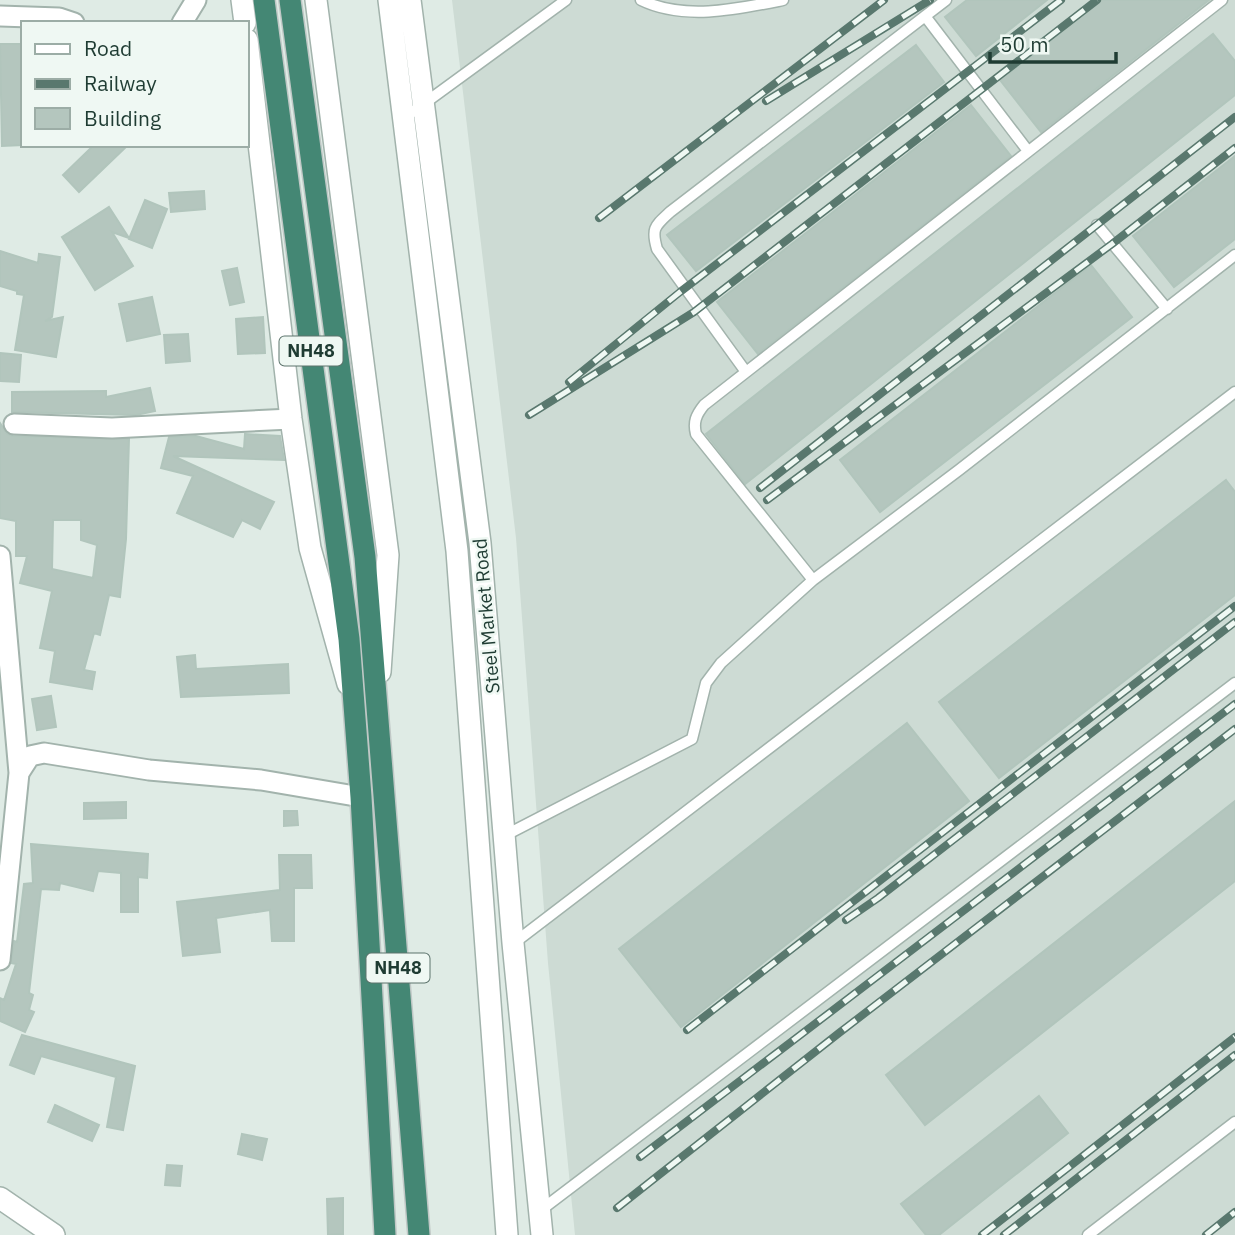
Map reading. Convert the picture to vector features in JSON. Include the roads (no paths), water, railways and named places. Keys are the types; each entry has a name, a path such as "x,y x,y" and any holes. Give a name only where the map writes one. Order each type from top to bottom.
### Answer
{"highway":[{"name":"NH48","path":"264,0 349,639 361,797 385,1235"},
{"name":"NH48","path":"290,0 365,557 419,1235"}],"street":[{"path":"183,21 195,0"},
{"path":"242,0 245,21"},
{"path":"316,0 388,555 377,702"},
{"name":"Steel Market Road","path":"389,0 457,551 507,1235"},
{"name":"Steel Market Road","path":"410,0 480,543 513,943 542,1235"},
{"path":"0,16 59,18 68,21"},
{"path":"248,49 291,419 310,548 354,703"},
{"path":"14,424 112,428 291,419"},
{"path":"0,556 19,774 0,960"},
{"path":"19,774 30,756 44,753 149,770 286,783 361,797"},
{"path":"0,1198 54,1235"}],"lane":[{"path":"403,119 566,0"},
{"path":"641,0 653,6 690,11 729,10 783,0"},
{"path":"746,372 657,249 653,237 655,227 670,212 946,0"},
{"path":"813,580 695,435 694,423 697,414 704,405 1222,0"},
{"path":"925,16 1028,151"},
{"path":"1097,225 1167,309"},
{"path":"504,836 692,739 706,683 722,663 813,580 1235,255"},
{"path":"513,943 1235,393"},
{"path":"539,1211 1235,683"},
{"path":"1088,1235 1235,1122"}],"railway":[{"path":"599,218 884,0"},
{"path":"766,101 930,0"},
{"path":"569,382 680,292 1061,0"},
{"path":"529,415 694,312 1097,0"},
{"path":"760,488 1235,117"},
{"path":"767,500 1112,244 1235,148"},
{"path":"687,1030 1235,606"},
{"path":"846,920 1235,622"},
{"path":"640,1157 1235,704"},
{"path":"617,1208 839,1033 1235,729"},
{"path":"982,1235 1235,1037"},
{"path":"1004,1235 1235,1055"},
{"path":"1206,1235 1235,1212"}]}
